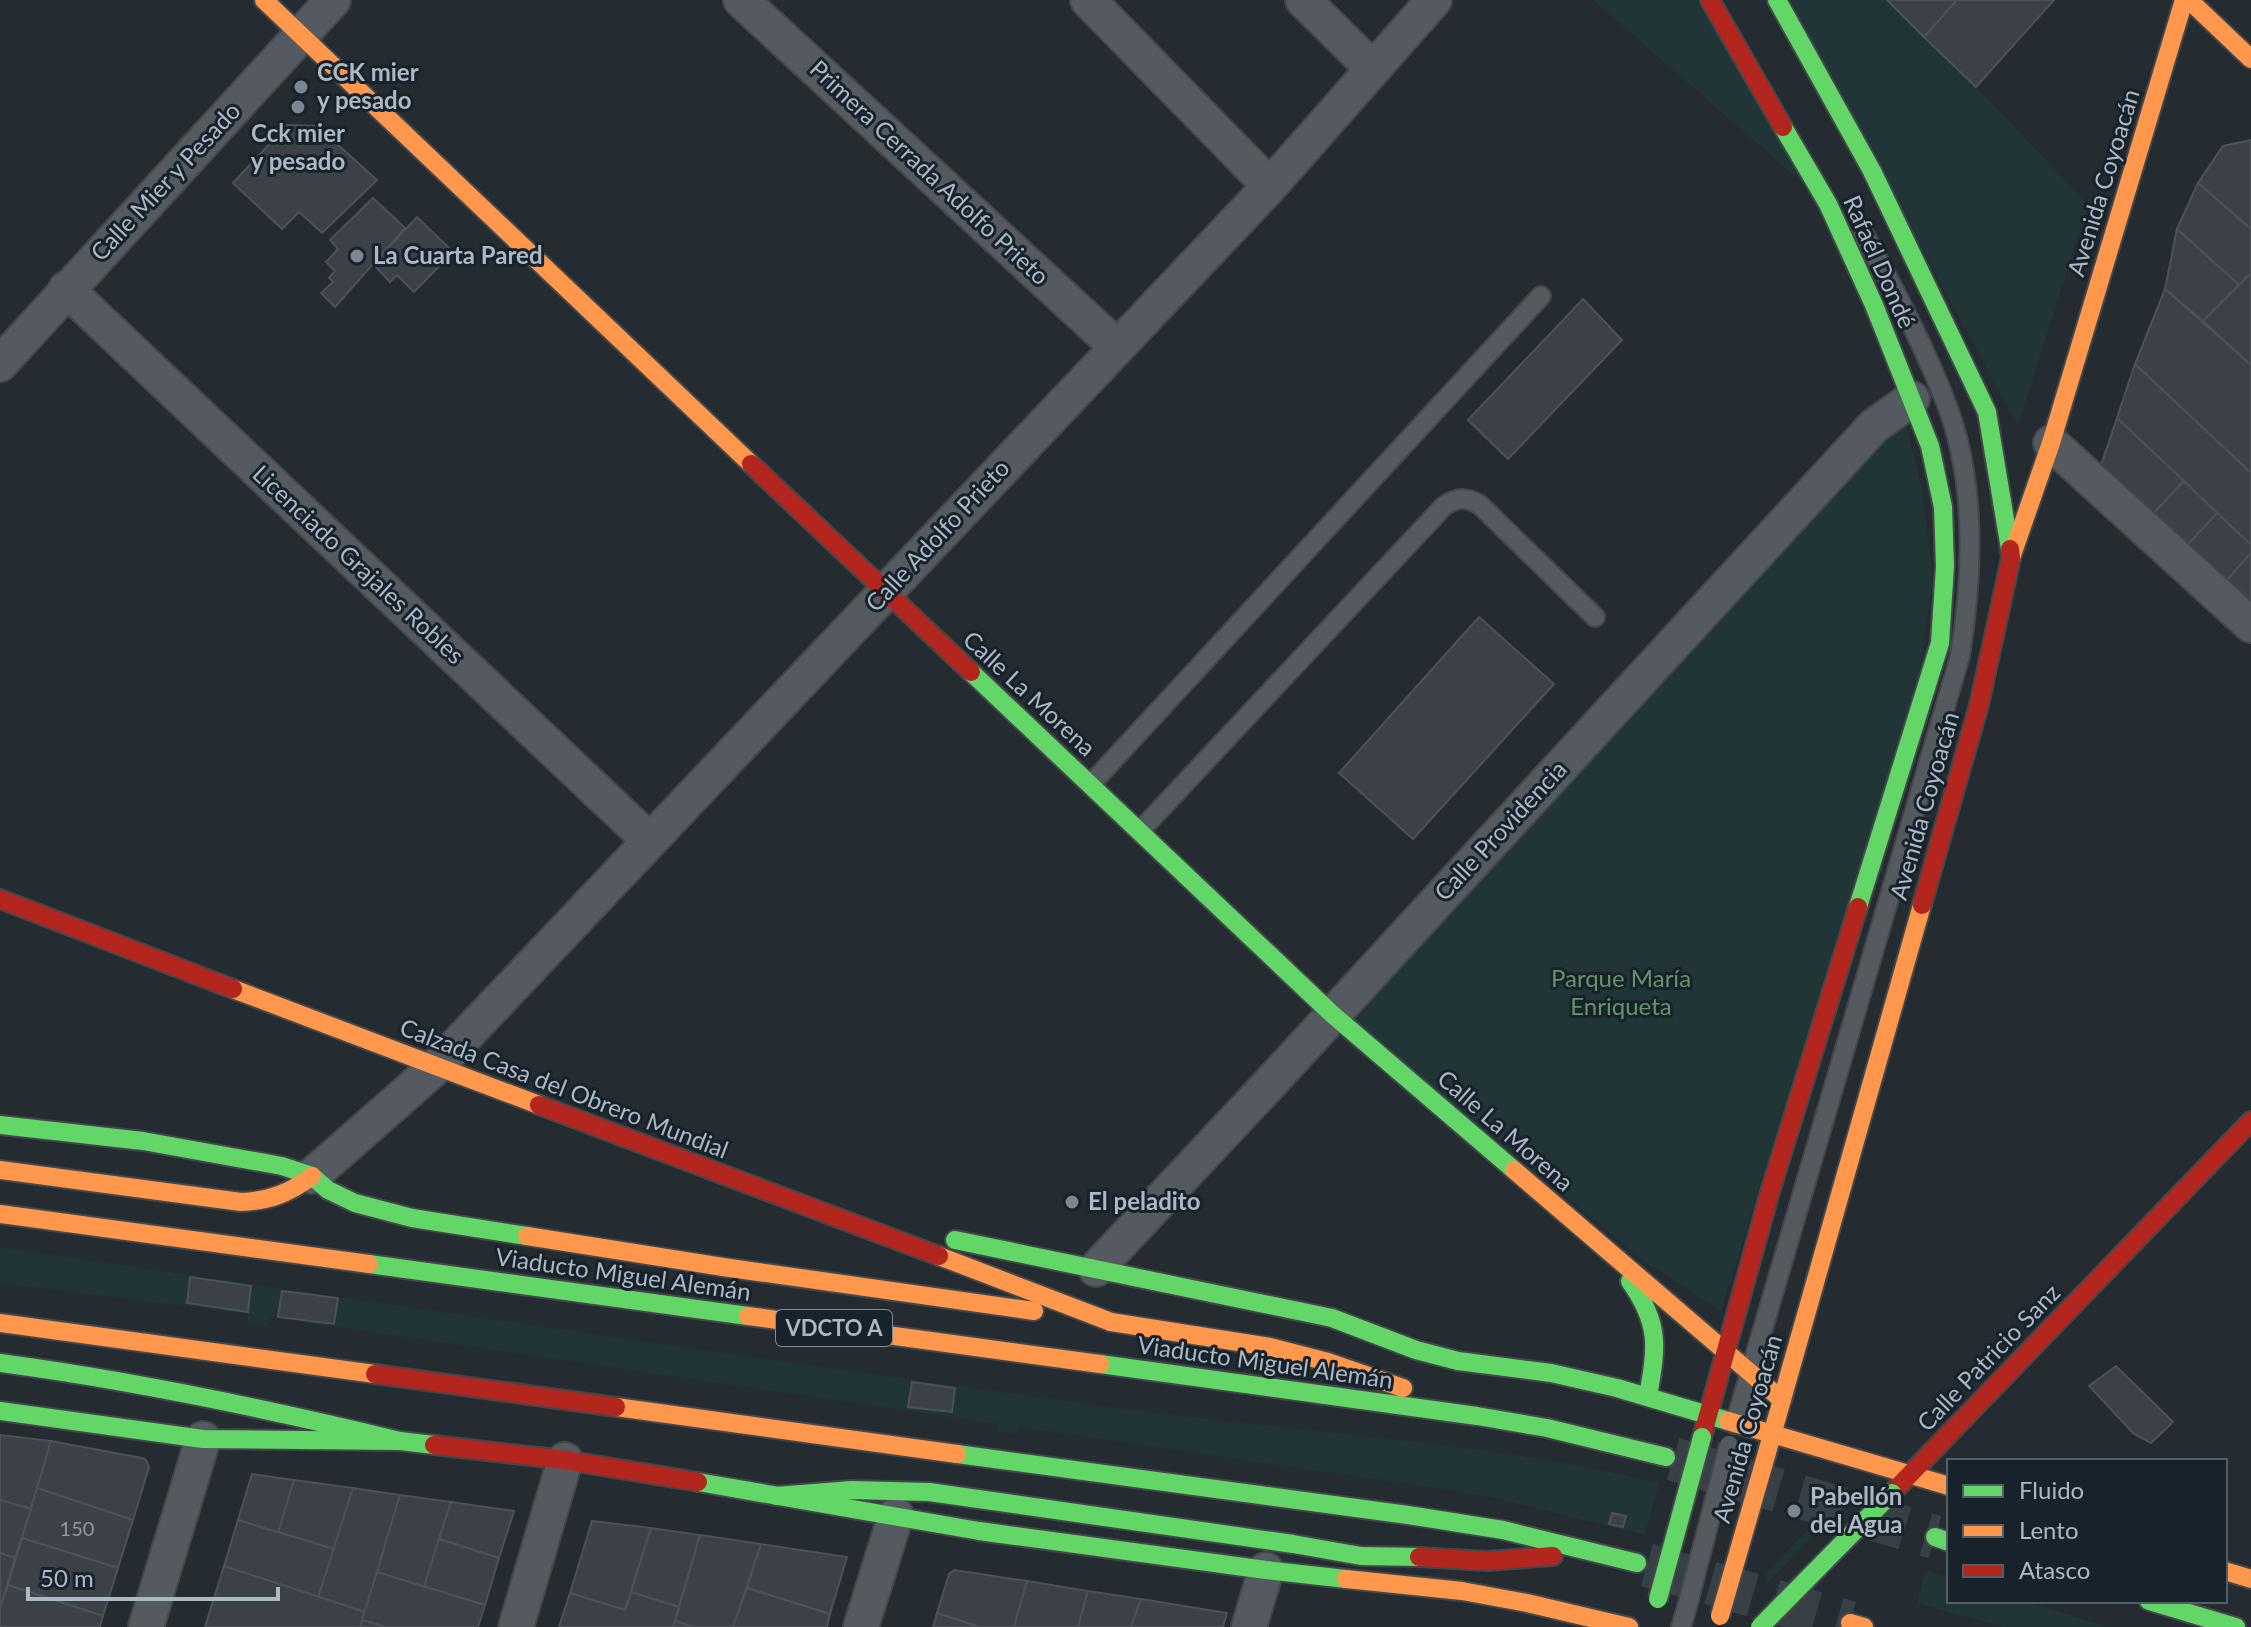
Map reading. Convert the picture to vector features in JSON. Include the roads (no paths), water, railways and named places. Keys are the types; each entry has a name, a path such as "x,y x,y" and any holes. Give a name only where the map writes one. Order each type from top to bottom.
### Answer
{"main road":[{"name":"Calle La Morena","path":"264,0 1332,1014 1782,1400"},
{"name":"Rafaél Dondé","path":"1710,0 1828,204 1874,305 1930,446 1943,507 1945,566"},
{"name":"Rafaél Dondé","path":"1777,0 1872,171 1987,412 2011,558"},
{"name":"Avenida Coyoacán","path":"1719,1622 1979,705 2011,558 2051,443 2186,0"},
{"path":"2186,0 2245,42"},
{"name":"Avenida Coyoacán","path":"1656,1606 1770,1192 1940,643 1945,566"},
{"name":"Calzada Casa del Obrero Mundial","path":"0,899 1111,1322"},
{"name":"Calle Patricio Sanz","path":"1760,1627 2251,1121"},
{"name":"Viaducto Miguel Alemán","path":"0,1125 143,1141 282,1166 312,1176 340,1197 412,1218 1111,1322"},
{"path":"0,1170 241,1202 279,1198 312,1176"},
{"name":"Viaducto Miguel Alemán","path":"0,1214 1477,1416 1547,1428 1666,1457"},
{"name":"Viaducto Miguel Alemán","path":"834,1215 1332,1318 1416,1350 1458,1361 1551,1373 1648,1396 1947,1485"},
{"path":"1601,1245 1640,1294 1653,1319 1656,1355 1648,1396"},
{"path":"1111,1322 1285,1350 1355,1370 1477,1416"},
{"path":"0,1323 1408,1515 1503,1530 1637,1563"},
{"path":"0,1363 203,1395 400,1441"},
{"path":"0,1411 203,1439 400,1441 565,1460 979,1531 1266,1570 1462,1591 1629,1627"},
{"path":"776,1496 854,1488 929,1492 1361,1556 1488,1561 1599,1552"},
{"path":"2227,1572 2251,1579"},
{"path":"2156,1603 2236,1627"}],"street":[{"name":"Calle Mier y Pesado","path":"0,364 333,0"},
{"name":"Primera Cerrada Adolfo Prieto","path":"741,0 1117,347"},
{"path":"1088,0 1270,186"},
{"path":"1303,0 1373,69"},
{"name":"Calle Adolfo Prieto","path":"312,1176 436,1067 1270,186 1434,0"},
{"name":"Licenciado Grajales Robles","path":"66,289 650,841"},
{"name":"Calle Providencia","path":"1096,1269 1874,426 1912,399"},
{"path":"2051,443 2251,625"},
{"path":"146,1627 203,1439"},
{"path":"516,1627 565,1460"},
{"path":"861,1627 896,1515"},
{"path":"1249,1627 1266,1570"}],"lane":[{"path":"1681,1627 1748,1371 1960,656 1968,605 1970,559 1966,505 1961,457 1949,411 1899,299 1802,124"},
{"path":"1091,784 1541,296"},
{"path":"1140,831 1444,506 1455,498 1468,498 1479,504 1595,617"}],"tunnel":[{"path":"1673,1459 1935,1537"},
{"path":"1647,1565 1850,1623"}],"place":[{"name":"CCK mier y pesado","path":"301,87"},
{"name":"Cck mier y pesado","path":"298,107"},
{"name":"La Cuarta Pared","path":"357,256"},
{"name":"El peladito","path":"1072,1202"},
{"name":"Pabellón del Agua","path":"1794,1511"}],"park label":[{"name":"Parque María Enriqueta","path":"1621,993"}]}
